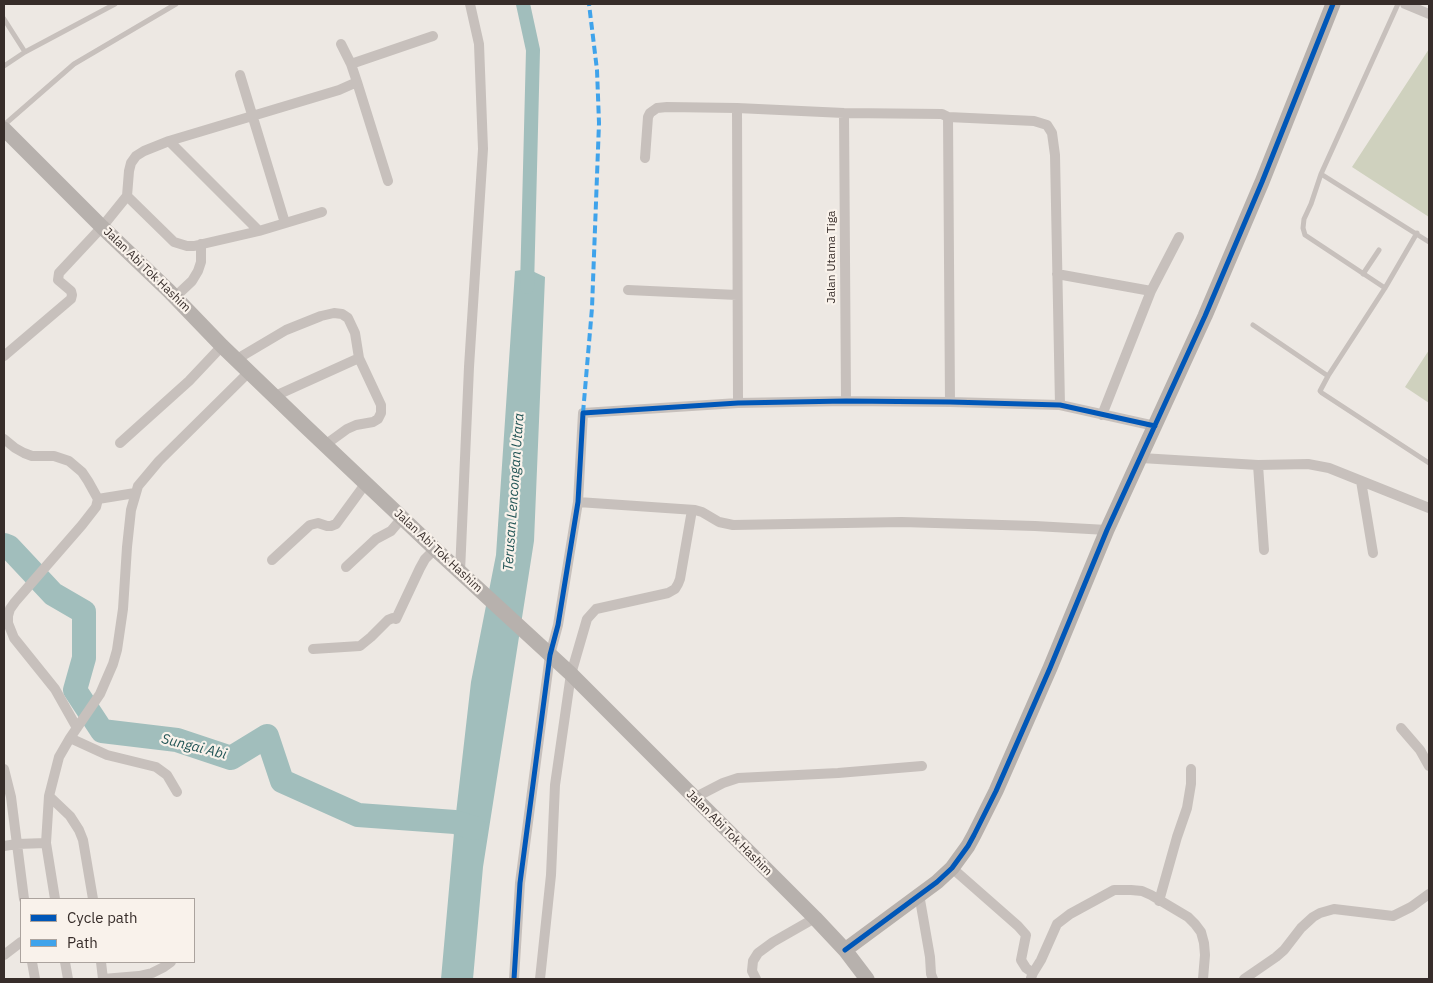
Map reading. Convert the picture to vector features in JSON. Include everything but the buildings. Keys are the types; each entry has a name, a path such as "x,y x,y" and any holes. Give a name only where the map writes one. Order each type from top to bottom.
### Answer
{"main road":[{"path":"845,950 937,882 952,868 968,846 996,791 1050,668 1107,530 1205,316 1262,182 1333,4"},
{"name":"Jalan Abi Tok Hashim","path":"4,127 222,346 402,518 571,674 815,918 845,950 867,979"}],"street":[{"path":"460,572 469,367 483,149 479,44 470,4"},
{"path":"1405,4 1429,14"},
{"path":"351,64 433,36"},
{"path":"341,44 351,64 388,181"},
{"path":"240,75 285,223"},
{"path":"4,356 71,299 71,291 58,280 59,273 102,227 127,196 131,163 136,156 169,141 339,90 357,82"},
{"path":"645,158 647,124 650,113 657,108 667,107 942,114 948,117 1034,121 1046,125 1050,129 1054,141 1055,155 1060,405"},
{"path":"737,108 738,403"},
{"name":"Jalan Utama Tiga","path":"844,113 846,401"},
{"path":"948,117 950,402"},
{"path":"169,141 259,231"},
{"path":"127,196 174,242 187,246 259,231 322,212"},
{"path":"1102,415 1151,291 1179,237"},
{"path":"175,297 192,281 198,272 201,262 201,244"},
{"path":"1057,274 1151,291"},
{"path":"628,290 737,295"},
{"path":"236,358 286,330 321,316 334,313 342,314 348,318 355,333 359,358 381,405 380,416 373,422 356,425 325,445"},
{"path":"120,443 188,381 222,346"},
{"path":"275,396 359,358"},
{"path":"55,898 46,843 49,796 59,758 70,738 100,694 113,664 124,609 129,527 135,493 138,486 154,466 250,371"},
{"path":"514,979 520,883 550,656 558,625 578,502 583,413 738,403 950,402 1060,405 1155,426"},
{"path":"4,439 15,448 32,456 54,456 69,461 82,472 98,499 96,507 10,609 8,616 10,631 14,638 55,689 77,728"},
{"path":"1141,458 1258,465 1308,464 1329,468 1429,508"},
{"path":"1258,465 1264,550"},
{"path":"1361,482 1373,554"},
{"path":"272,560 310,525 318,523 331,526 336,524 366,483"},
{"path":"98,499 135,493"},
{"path":"578,502 692,510 702,512 719,522 732,525 902,522 1107,530"},
{"path":"540,979 551,875 555,785 571,674 587,619 596,609 675,589 678,584 692,510"},
{"path":"346,567 376,539 391,531 402,518"},
{"path":"314,649 360,646 388,620 396,619 420,568 435,549"},
{"path":"1401,728 1420,750 1429,766"},
{"path":"70,738 107,755 156,767 167,775 177,792"},
{"path":"694,798 723,783 738,778 838,773 922,766"},
{"path":"4,769 11,797 24,898"},
{"path":"1159,900 1187,808 1191,784 1190,769"},
{"path":"49,796 70,816 79,830 83,840 93,898"},
{"path":"4,846 46,843"},
{"path":"952,868 1026,935 1021,960 1032,976 1057,924 1070,914 1114,890 1131,890 1142,891 1188,917 1201,932 1205,955 1202,979"},
{"path":"919,894 933,979"},
{"path":"1244,979 1276,957 1301,928 1320,913 1334,909 1394,916 1429,894"},
{"path":"756,979 752,971 753,961 758,953 773,942 815,918"},
{"path":"4,955 20,943"},
{"path":"32,963 34,979"},
{"path":"65,963 68,979"},
{"path":"101,963 103,979 152,973 170,963"}],"lane":[{"path":"4,66 25,52 115,4"},
{"path":"4,127 74,64 176,4"},
{"path":"1384,288 1305,235 1303,228 1304,219 1321,174 1398,4"},
{"path":"4,19 25,52"},
{"path":"1321,174 1429,242"},
{"path":"1417,233 1321,388 1322,394 1429,463"},
{"path":"1363,274 1379,250"},
{"path":"1253,325 1328,376"}],"green space":[{"path":"1429,49 1429,217 1352,167"},
{"path":"1429,350 1429,403 1405,387"}],"water":[{"path":"528,269 545,277 534,541 483,867 473,979 441,979 455,822 471,682 496,555 515,271"}],"waterway":[{"name":"Terusan Lencongan Utara","path":"523,4 533,50 527,287"},
{"name":"Sungai Abi","path":"4,545 9,547 53,594 84,612 84,658 75,690 102,731 177,740 231,758 267,736 282,781 358,815 455,822 474,828"}],"marked path":[{"path":"583,413 592,308 599,123 597,70 589,4"}],"cycle path":[{"path":"845,950 937,882 952,868 974,835 996,791 1050,668 1107,530 1205,316 1262,182 1333,4"},
{"path":"514,979 520,883 550,655 558,625 578,502 583,413 738,403 950,402 1060,405 1155,426"}]}
